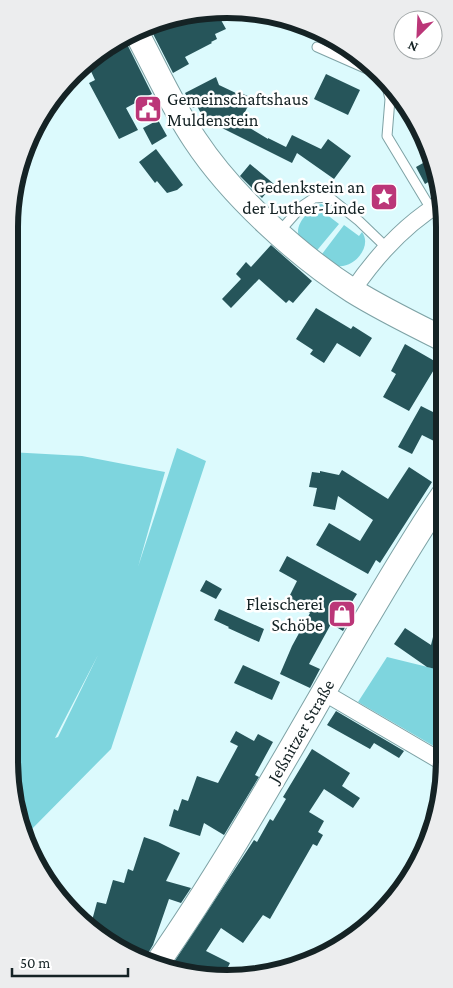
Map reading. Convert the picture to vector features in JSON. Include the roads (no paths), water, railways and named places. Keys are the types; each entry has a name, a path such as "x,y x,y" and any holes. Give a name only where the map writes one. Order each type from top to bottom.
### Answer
{"main road":[{"path":"139,37 195,140 218,171 278,232 312,261 352,290 436,336"},
{"name":"Jeßnitzer Straße","path":"159,959 185,922 252,814 399,564 436,507"}],"street":[{"path":"352,290 386,247 409,225 435,207"},
{"path":"323,692 436,758"}],"lane":[{"path":"317,47 360,66"},
{"path":"389,95 387,136 434,201"},
{"path":"278,232 302,206 314,198 329,197 386,247"}],"place":[{"name":"Gemeinschaftshaus Muldenstein","path":"148,109"},
{"name":"Gedenkstein an der Luther-Linde","path":"384,197"},
{"name":"Fleischerei Schöbe","path":"342,614"}]}
